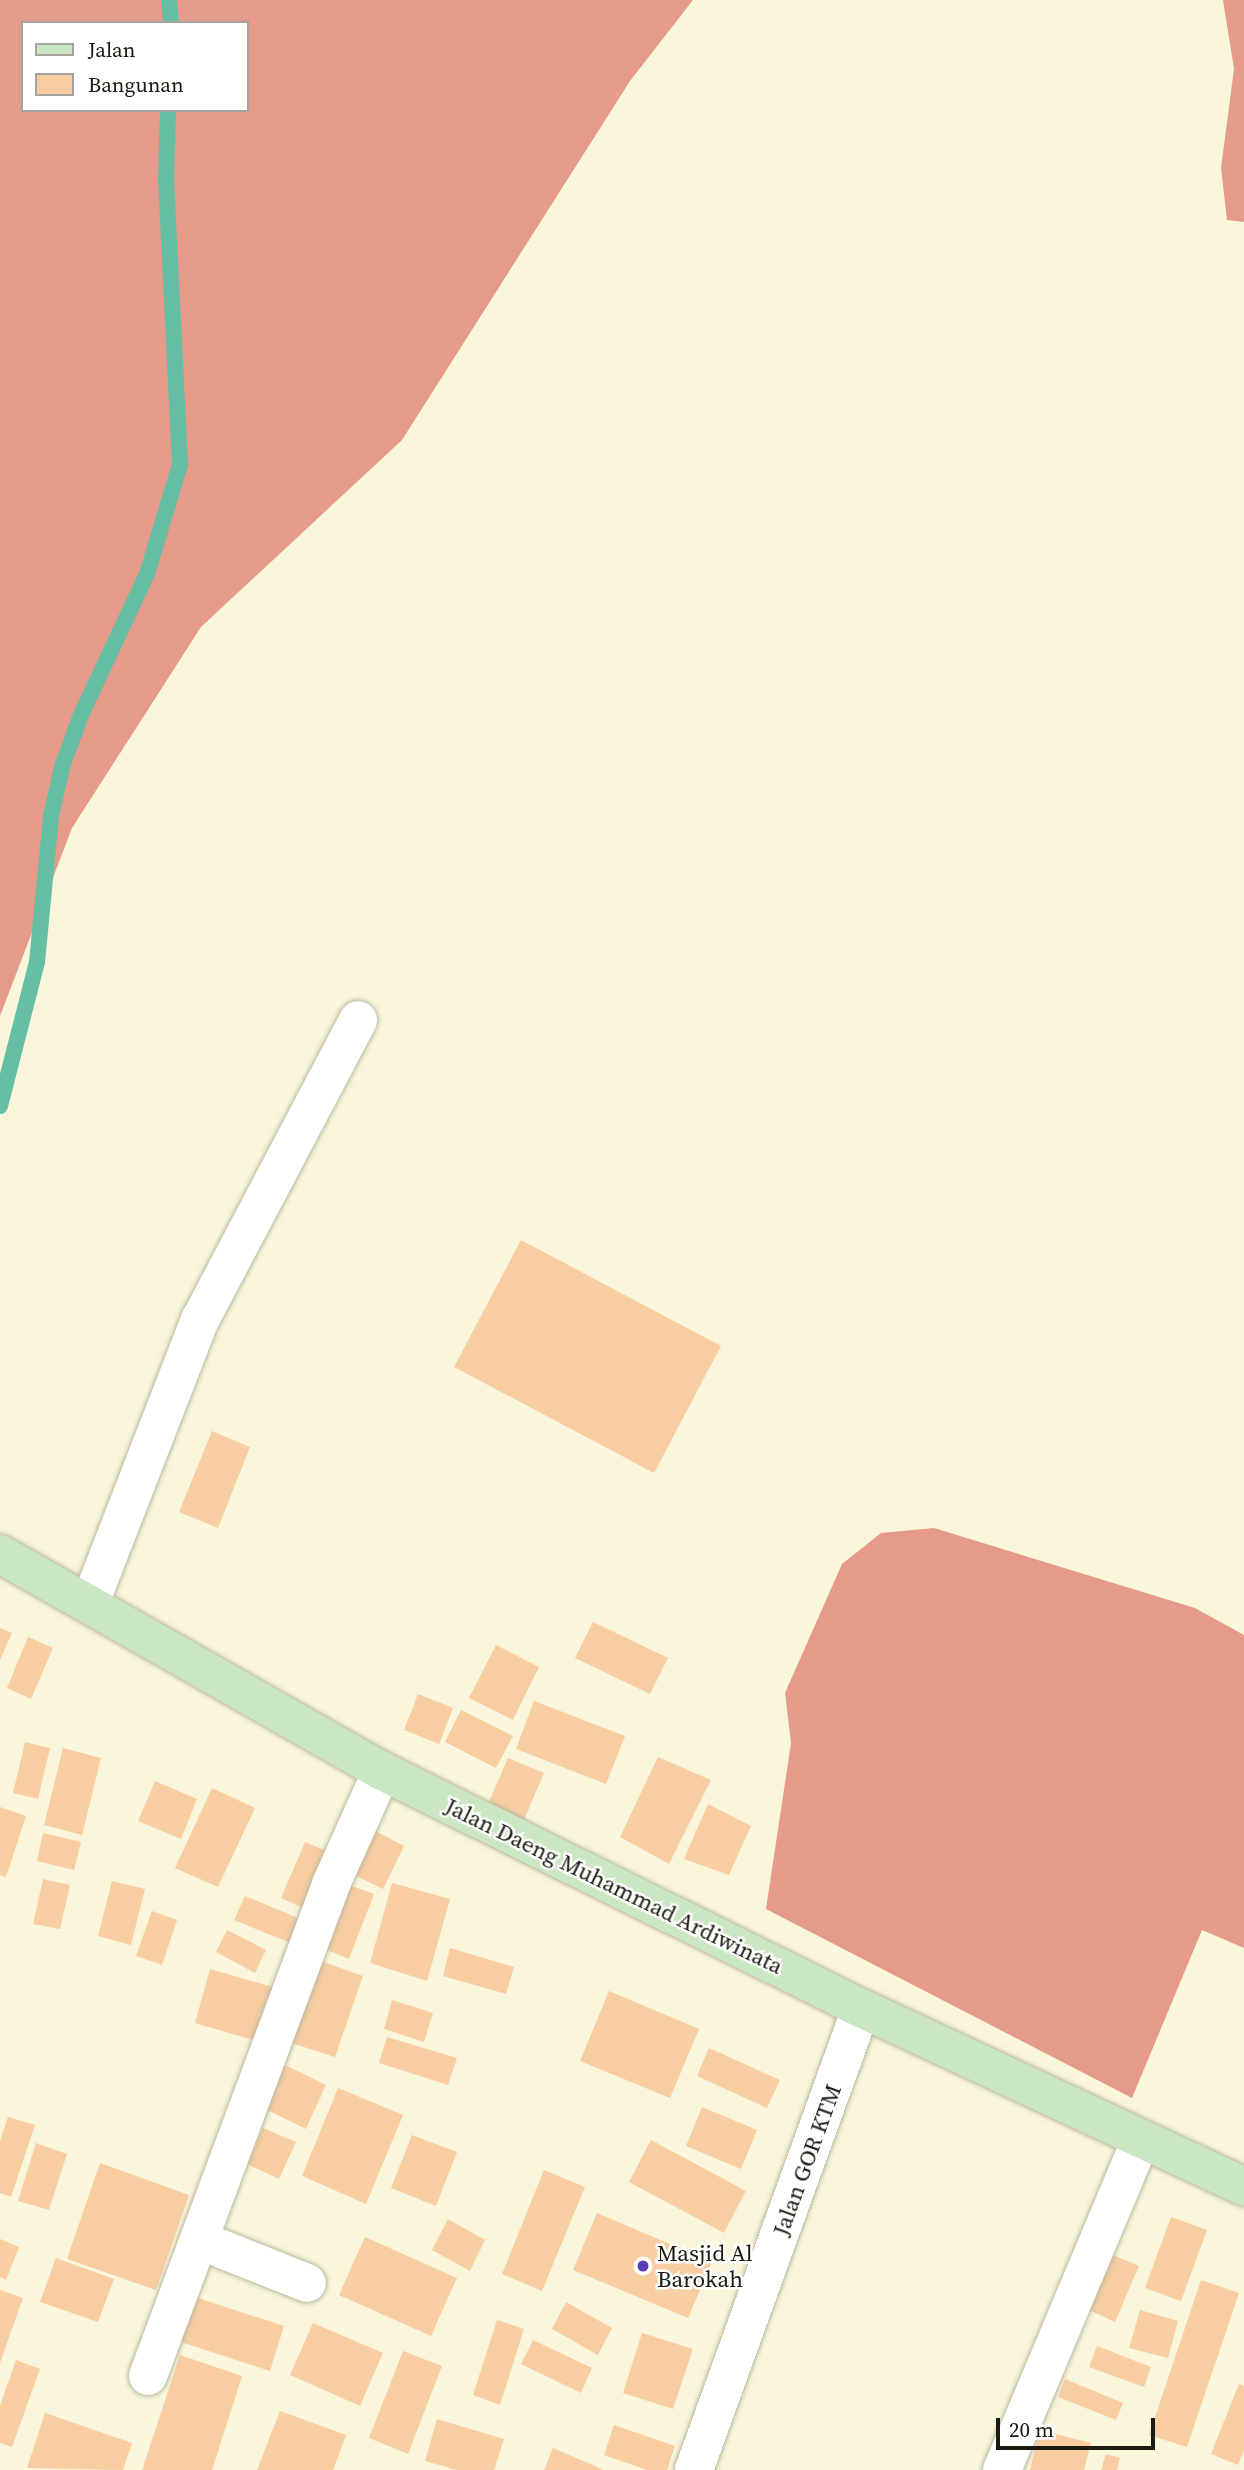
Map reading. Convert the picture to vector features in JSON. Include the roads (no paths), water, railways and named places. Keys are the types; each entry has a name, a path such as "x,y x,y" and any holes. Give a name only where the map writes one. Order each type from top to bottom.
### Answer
{"main road":[{"name":"Jalan Daeng Muhammad Ardiwinata","path":"0,1554 382,1771 862,2008 1244,2187"}],"street":[{"path":"90,1603 200,1320 358,1020"},
{"path":"148,2376 327,1895 382,1771"},
{"name":"Jalan GOR KTM","path":"695,2470 862,2008"},
{"path":"1002,2470 1141,2140"},
{"path":"199,2240 307,2283"}],"waterway":[{"path":"169,0 171,21"},
{"path":"0,1106 37,962 51,816 62,767 81,715 147,574 180,465 166,180 168,112"}],"place":[{"name":"Masjid Al Barokah","path":"643,2266"}]}
